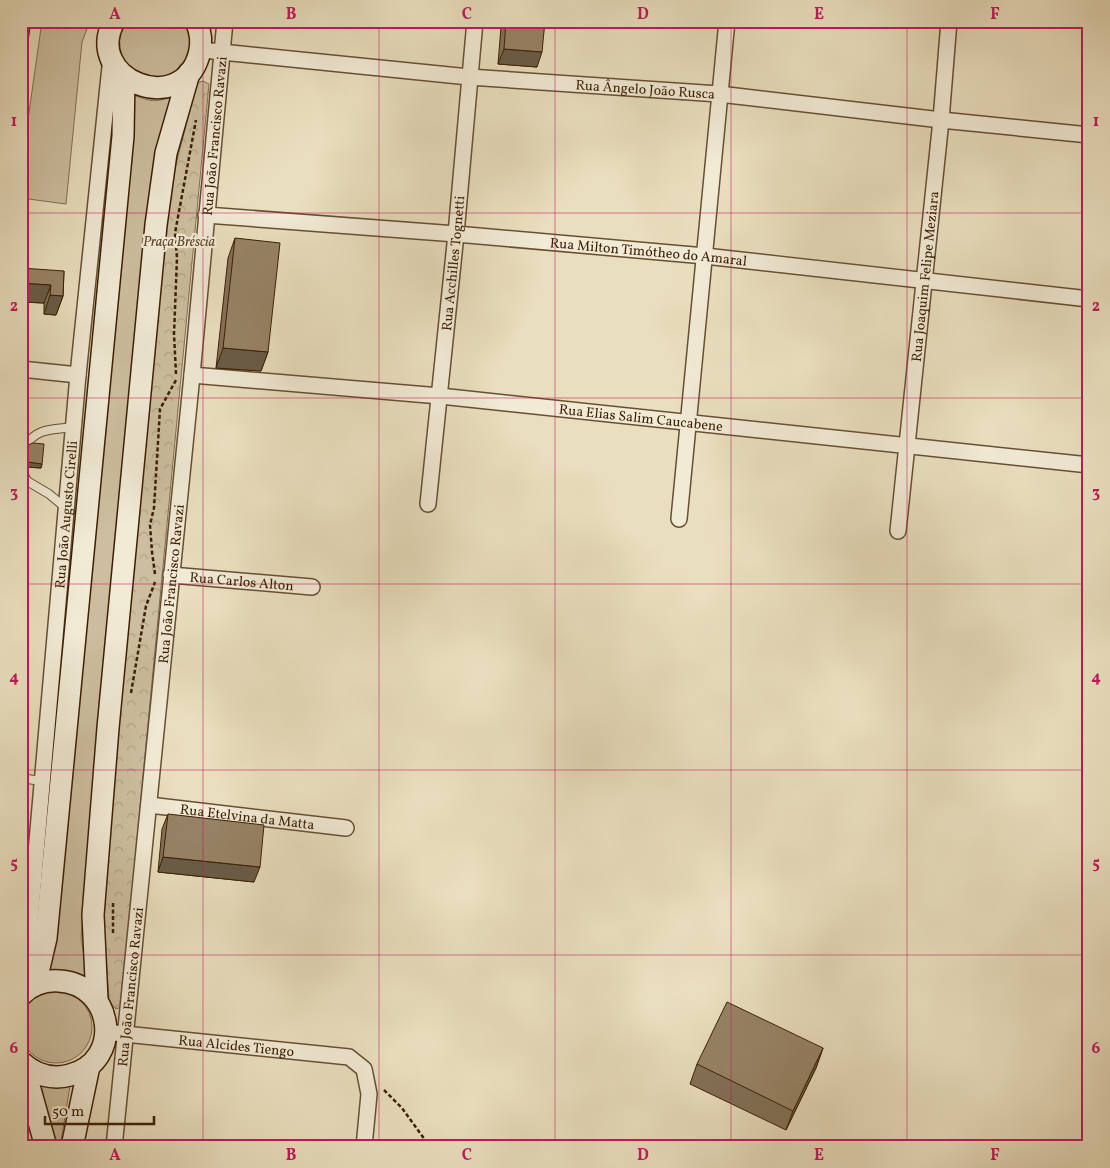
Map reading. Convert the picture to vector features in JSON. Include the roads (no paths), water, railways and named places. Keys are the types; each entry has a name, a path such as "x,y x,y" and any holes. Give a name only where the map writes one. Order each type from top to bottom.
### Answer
{"main road":[{"path":"114,21 110,28 108,42 111,58 116,68 124,76 136,84 150,88 164,87 178,82 190,73"},
{"path":"96,1000 94,895 108,718 155,235 166,153 190,73 197,61 211,51 201,36 196,21"},
{"path":"22,1063 34,1072 48,1077 62,1078 76,1074 89,1066 116,1033 96,1000 84,988 68,981 52,980 26,984 47,928 123,136 124,76"},
{"path":"22,1063 46,1147"},
{"path":"72,1147 89,1066"}],"street":[{"name":"Rua João Francisco Ravazi","path":"114,1147 116,1033 149,805 192,376 206,214 211,51 225,21"},
{"name":"Rua Acchilles Tognetti","path":"428,504 456,234 475,21"},
{"path":"679,519 726,21"},
{"name":"Rua Joaquim Felipe Meziara","path":"898,531 925,282 949,21"},
{"name":"Rua Ângelo João Rusca","path":"211,51 469,77 720,94 1089,135"},
{"name":"Rua João Augusto Cirelli","path":"26,984 41,781 78,375 111,58"},
{"name":"Rua Milton Timótheo do Amaral","path":"206,214 705,256 1089,299"},
{"path":"21,369 78,375"},
{"name":"Rua Elias Salim Caucabene","path":"192,376 440,396 1089,464"},
{"name":"Rua Carlos Alton","path":"171,574 312,587"},
{"name":"Rua Etelvina da Matta","path":"149,805 346,828"},
{"name":"Rua Alcides Tiengo","path":"116,1033 349,1057 364,1069 369,1094 364,1147"}],"lane":[{"path":"23,447 32,436 42,431 74,427"},
{"path":"21,469 27,481 66,508"},
{"path":"21,778 41,781"}],"park label":[{"name":"Praça Bréscia","path":"179,241"}]}
